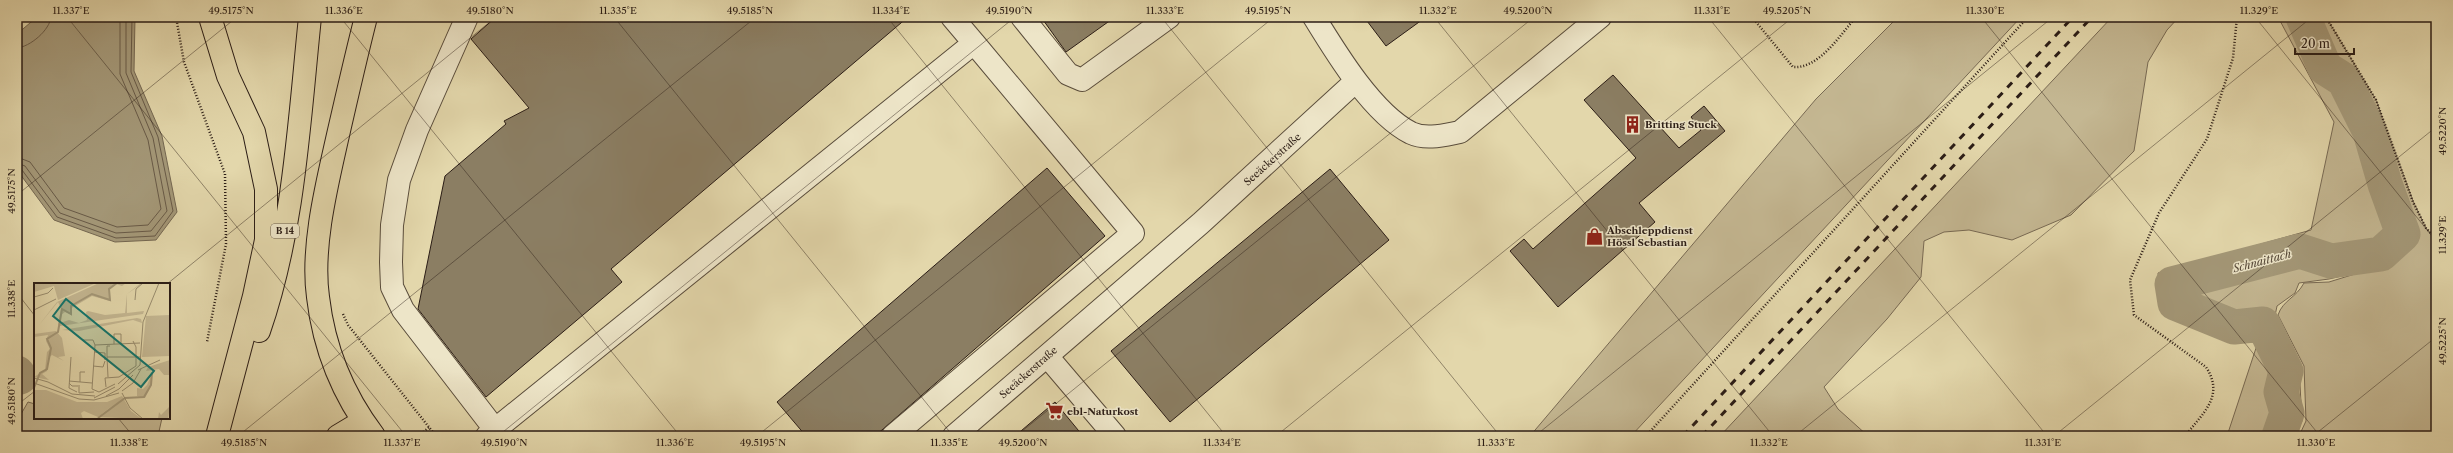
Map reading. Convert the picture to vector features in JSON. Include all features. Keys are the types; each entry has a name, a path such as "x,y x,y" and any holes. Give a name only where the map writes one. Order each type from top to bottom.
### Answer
{"main road":[{"path":"210,17 228,76 254,132 266,189 266,240 254,296 218,436"},
{"name":"B 14","path":"218,436 271,295 293,192 310,17"},
{"path":"338,436 369,429 341,384 327,344 317,296 318,242 327,184 366,17"}],"street":[{"path":"467,17 417,130 399,180 392,225 392,287 403,310 494,434 974,43"},
{"path":"892,436 1133,233 952,17"},
{"path":"1022,17 1068,74 1082,80 1169,17"},
{"path":"1314,17 1356,81 1382,111 1412,133 1431,137 1460,132 1600,17"},
{"name":"Seeäckerstraße","path":"954,436 1201,223 1356,81"},
{"path":"1047,356 1115,436"}],"path":[{"path":"176,17 184,62 225,174 226,244 207,342"},
{"path":"1752,17 1793,67 1804,68 1820,57 1856,17"},
{"path":"1646,436 2028,17"},
{"path":"2185,436 2210,403 2215,389 2213,377 2206,367 2134,315 2130,280 2159,213 2207,139 2233,58 2237,17"},
{"path":"2326,17 2376,100 2413,202 2426,228 2436,238"},
{"path":"342,312 348,325 436,436"},
{"path":"419,436 429,427"}],"shaded area":[{"path":"1898,17 2021,17 1631,436 1530,436 1816,99"},
{"path":"2112,17 2179,17 2167,30 2148,62 2134,151 2071,215 2012,240 1969,230 1944,232 1924,241 1921,277 1887,319 1824,387 1838,409 1868,436 1720,436"},
{"path":"2278,17 2326,17 2376,100 2413,201 2426,228 2436,239 2436,436 2299,436 2306,421 2304,366 2278,315 2280,310 2304,283 2329,282 2371,269 2329,279 2299,283 2295,293 2277,306 2275,316 2299,367 2302,421 2294,436 2227,436 2258,342 2163,312 2158,273 2311,230 2334,122"},
{"path":"28,402 34,404 34,419 162,419 158,436 17,436 17,421"}],"water":[{"path":"37,17 135,17 134,71 162,136 177,212 156,240 115,242 54,220 20,174 17,168 17,34"}],"building":[{"path":"496,17 908,17 611,269 622,282 486,397 418,309 445,176 506,124 504,121 529,108 471,39"},
{"path":"1041,17 1115,17 1066,52"},
{"path":"1364,17 1426,17 1386,46"},
{"path":"1613,75 1679,148 1701,130 1691,117 1704,106 1725,131 1639,203 1655,222 1558,307 1510,251 1524,239 1533,249 1636,158 1584,100"},
{"path":"1047,168 1105,236 875,436 806,436 777,402"},
{"path":"1330,169 1389,240 1170,422 1111,351"},
{"name":"ebl-Naturkost","path":"1055,402 1083,436 1015,436"}],"waterway":[{"name":"Schnaittach","path":"2279,436 2287,413 2281,392 2286,371 2263,324 2234,327 2175,303 2172,284 2300,251 2331,261 2381,254 2403,234 2385,184 2370,132 2344,80 2325,68 2303,17"},
{"path":"17,373 20,377"}],"railway":[{"path":"1683,436 2073,17"},
{"path":"1702,436 2092,17"}],"place":[{"name":"Britting Stuck","path":"1632,124"},
{"name":"Abschleppdienst Hössl Sebastian","path":"1594,236"},
{"name":"ebl-Naturkost","path":"1054,411"}]}
